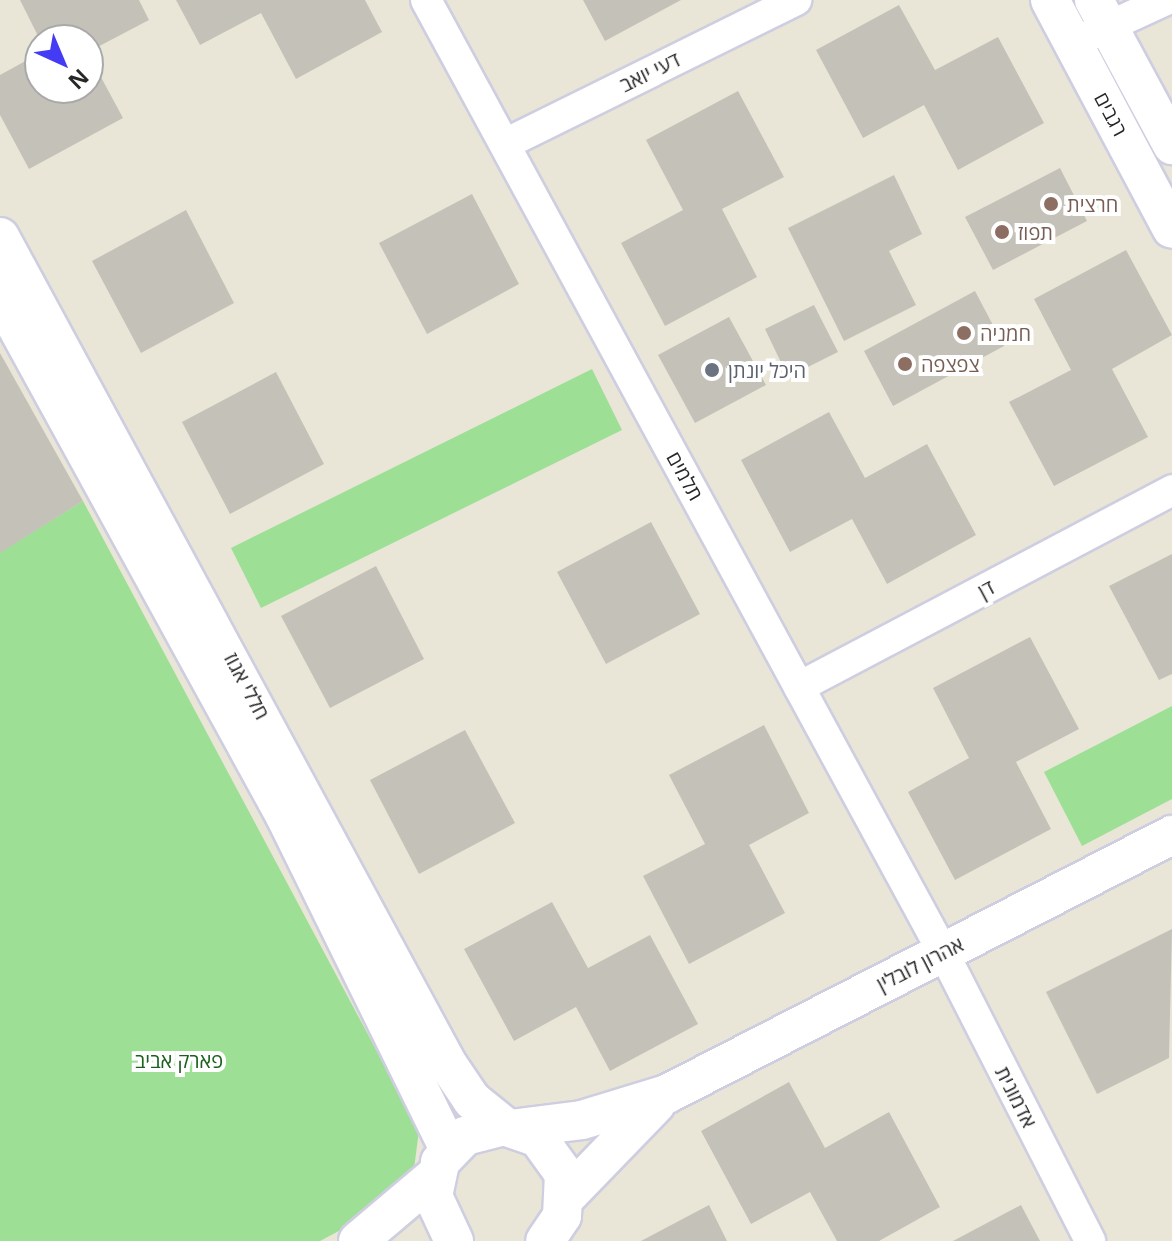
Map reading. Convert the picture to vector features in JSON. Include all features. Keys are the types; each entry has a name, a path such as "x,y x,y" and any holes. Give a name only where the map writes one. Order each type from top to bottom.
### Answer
{"street":[{"name":"תלמים","path":"426,0 943,952"},
{"name":"דעי יואב","path":"505,144 796,0"},
{"name":"רגבים","path":"1050,0 1172,229"},
{"path":"1073,43 1102,13 1166,0"},
{"name":"רגבים","path":"1102,13 1172,145"},
{"name":"חללי אגוז","path":"0,237 447,1063 472,1100 554,1154 566,1197"},
{"name":"חללי אגוז","path":"0,296 278,803 442,1163"},
{"name":"דן","path":"799,687 1172,490"},
{"name":"אהרון לובלין","path":"442,1163 474,1132 582,1120 667,1094 1172,835"},
{"name":"אדמונית","path":"943,952 1090,1241"},
{"name":"אהרון לובלין","path":"545,1241 566,1197 667,1094"},
{"path":"358,1241 442,1163"},
{"path":"442,1163 437,1215 454,1241"}],"green space":[{"path":"592,369 622,430 261,608 231,548"},
{"name":"פארק אביב","path":"83,501 419,1130 414,1169 352,1224 320,1241 0,1241 0,552"},
{"path":"1172,706 1172,799 1082,846 1044,772"}],"building":[{"path":"20,0 139,0 149,20 104,44 104,24 32,24"},
{"path":"176,0 365,0 382,32 296,79 261,13 200,45"},
{"path":"583,0 681,0 605,41"},
{"path":"899,5 935,70 998,37 1044,123 958,170 924,105 863,138 816,50"},
{"path":"24,62 24,104 104,104 104,83 123,118 29,169 0,115 0,75"},
{"path":"738,91 784,177 722,209 757,277 665,326 621,243 683,210 646,140"},
{"path":"1060,168 1087,221 993,270 965,217"},
{"path":"894,175 922,234 889,251 916,305 844,341 788,228"},
{"path":"472,194 519,284 427,334 379,243"},
{"path":"186,210 234,303 141,353 92,261"},
{"path":"1126,250 1172,335 1112,369 1148,437 1054,486 1009,402 1071,370 1034,299"},
{"path":"975,291 1004,346 893,406 864,351"},
{"path":"814,305 838,352 788,377 765,329"},
{"name":"היכל יונתן","path":"729,317 766,385 695,423 658,355"},
{"path":"0,353 83,501 0,553"},
{"path":"276,372 324,464 230,514 182,422"},
{"path":"829,412 865,478 927,444 976,535 887,584 852,519 790,552 741,460"},
{"path":"651,522 700,614 606,664 557,572"},
{"path":"1172,554 1172,674 1159,680 1109,586"},
{"path":"376,566 424,659 330,708 281,616"},
{"path":"1030,637 1079,729 1016,762 1051,829 955,880 908,792 969,758 933,688"},
{"path":"764,725 809,813 749,845 785,913 689,964 643,876 705,844 669,775"},
{"path":"465,730 515,823 419,874 370,780"},
{"path":"552,902 588,968 650,935 698,1024 610,1071 576,1007 514,1041 464,949"},
{"path":"1172,929 1169,1058 1097,1094 1046,992"},
{"path":"789,1082 825,1148 889,1112 940,1207 879,1241 837,1241 810,1192 751,1224 701,1131"},
{"path":"709,1205 727,1241 641,1241"},
{"path":"1021,1205 1040,1241 953,1241"}],"place":[{"name":"חרצית","path":"1051,204"},
{"name":"תפוז","path":"1002,232"},
{"name":"חמניה","path":"964,333"},
{"name":"צפצפה","path":"905,364"},
{"name":"היכל יונתן","path":"712,370"}]}
